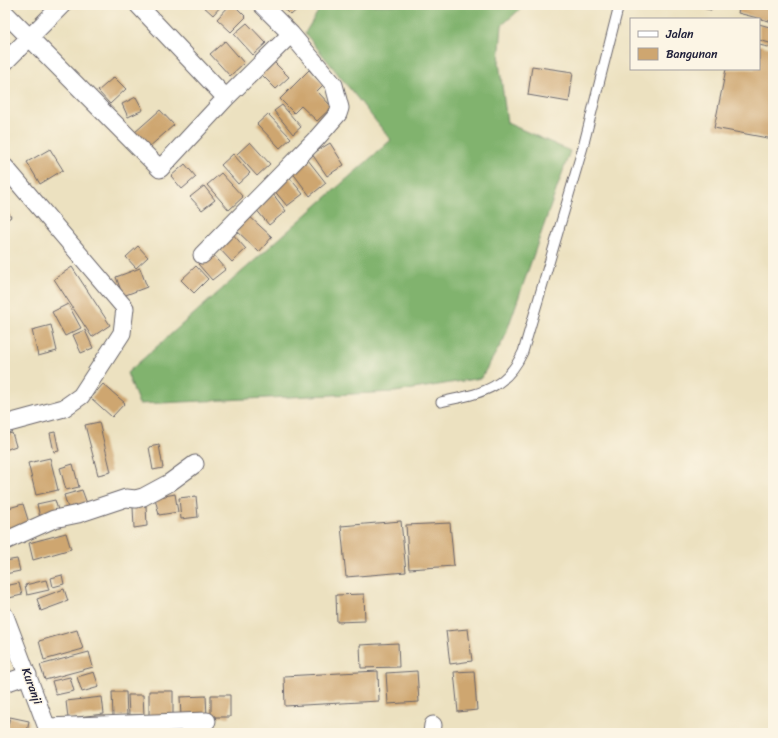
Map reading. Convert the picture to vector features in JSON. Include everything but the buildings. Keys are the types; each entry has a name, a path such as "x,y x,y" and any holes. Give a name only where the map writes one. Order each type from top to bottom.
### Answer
{"street":[{"path":"5,62 62,5"},
{"path":"138,5 226,98"},
{"path":"202,255 318,138 338,114 340,108 334,85 291,34 262,5"},
{"path":"5,13 160,169 226,98 291,34"},
{"path":"5,167 125,308 122,333 81,396 64,408 5,424"},
{"path":"5,541 54,519 78,514 126,498 136,499 143,497 169,483 195,464"},
{"name":"Kuranji","path":"5,616 48,730"},
{"path":"5,683 28,675"},
{"path":"48,730 207,721"}],"lane":[{"path":"441,402 474,394 500,383 517,365 523,352 583,148 619,5"}],"green space":[{"path":"322,5 525,5 502,25 499,62 507,123 570,151 504,339 481,378 395,392 139,404 127,373 391,140 305,33"}]}
